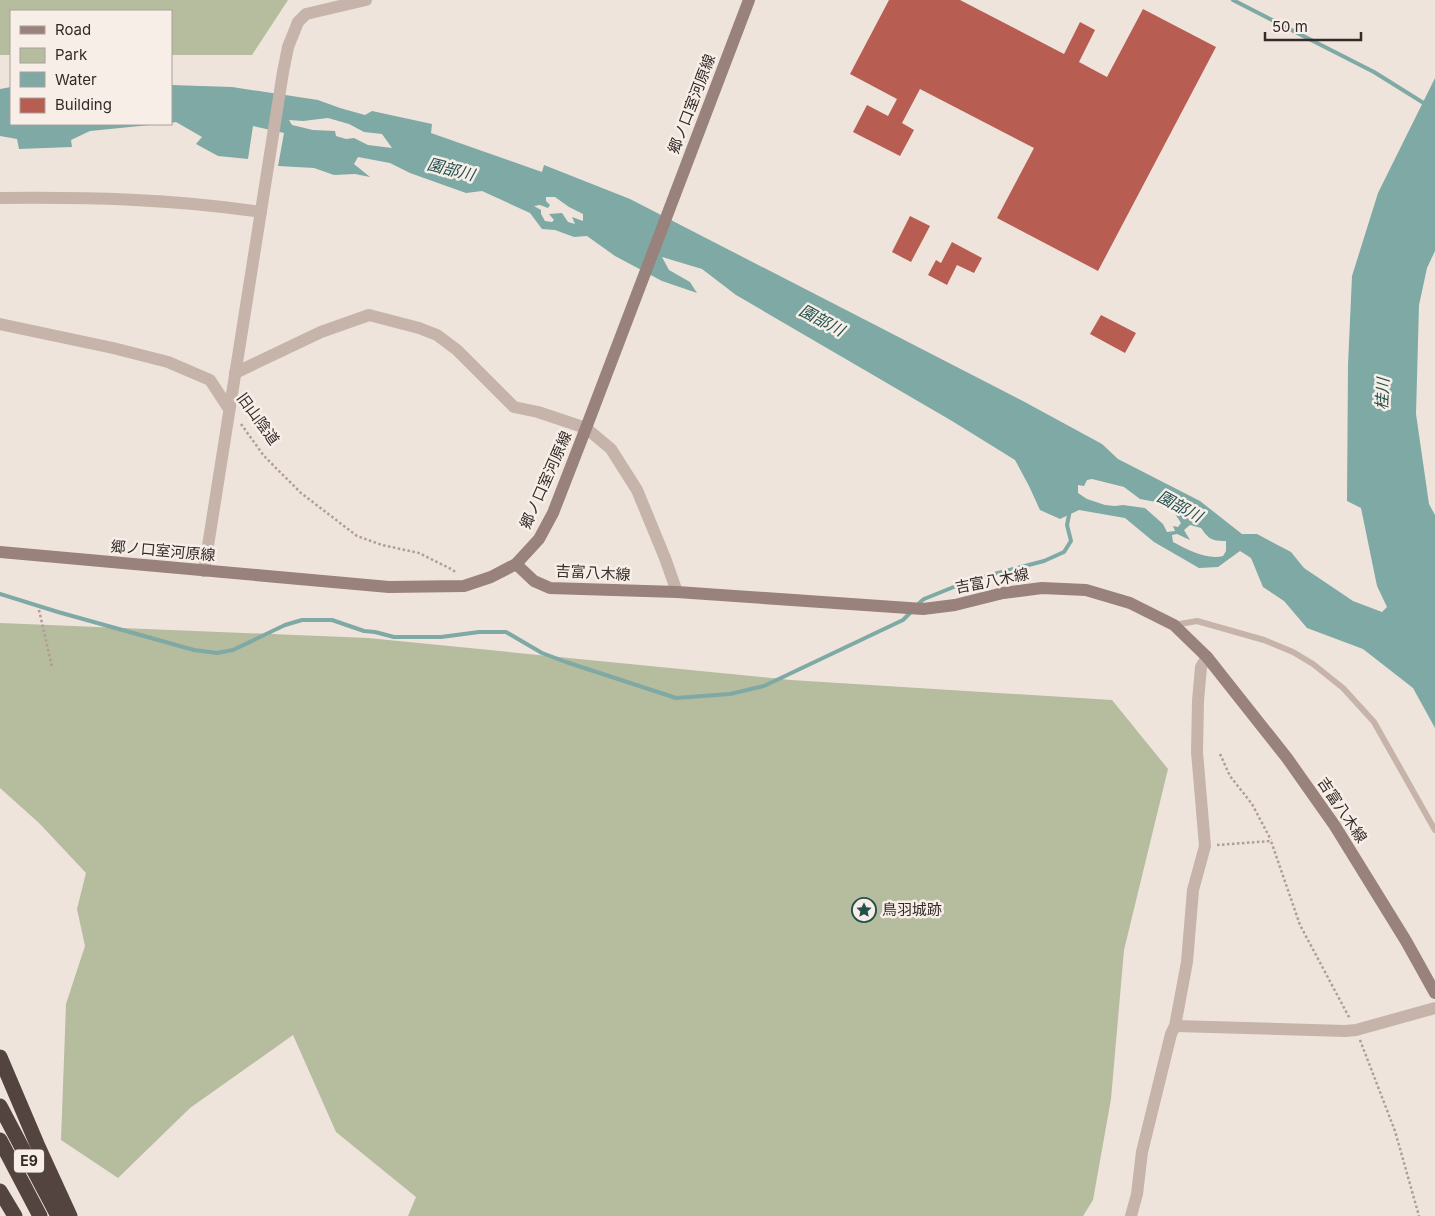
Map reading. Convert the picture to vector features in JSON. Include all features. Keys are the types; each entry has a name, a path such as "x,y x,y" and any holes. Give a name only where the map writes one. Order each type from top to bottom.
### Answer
{"highway":[{"path":"0,1057 70,1216"},
{"name":"E9","path":"0,1106 58,1216"},
{"name":"E9","path":"0,1140 40,1216"},
{"path":"0,1191 15,1216"}],"main road":[{"name":"郷ノ口室河原線","path":"0,552 389,587 464,586 491,577 516,564 539,539 553,513 749,0"},
{"name":"吉富八木線","path":"516,564 534,581 550,588 677,592 922,609 955,605 1003,593 1042,588 1086,590 1130,603 1174,626 1207,656 1288,758 1335,826 1406,941 1435,993"}],"street":[{"path":"204,571 288,47 298,22 306,14 366,0"},
{"path":"0,198 81,197 227,207 262,207"},
{"path":"235,373 321,332 369,315 419,328 437,335 457,350 514,407 538,412 586,428 611,449 637,490 677,592"},
{"name":"旧山陰道","path":"0,324 113,348 168,362 210,380 229,409"},
{"path":"1131,1216 1137,1194 1142,1152 1171,1034 1175,1026 1187,962 1193,890 1205,846 1197,744 1201,667 1207,656"},
{"path":"1175,1026 1345,1031 1356,1030 1435,1008"}],"lane":[{"path":"1174,626 1197,621 1264,640 1293,652 1313,664 1343,688 1374,722 1435,830"}],"path":[{"name":"旧山陰道","path":"229,409 264,456 295,487 357,536 382,545 419,553 453,570 464,586"},
{"path":"39,610 52,667"},
{"path":"1220,754 1230,776 1252,804 1271,841 1303,933 1356,1030 1395,1130 1420,1216"},
{"path":"1205,846 1271,841"}],"green space":[{"path":"0,0 288,0 252,55 172,55 172,10 10,10 10,55 0,55"},
{"path":"0,623 368,638 791,680 1112,700 1168,769 1124,950 1111,1099 1093,1200 1083,1216 408,1216 416,1197 336,1132 293,1035 190,1108 118,1178 61,1140 66,1004 85,946 77,909 86,873 39,823 0,788"}],"water":[{"path":"1435,78 1435,251 1427,268 1419,305 1416,414 1429,504 1435,515 1435,728 1413,688 1363,649 1307,628 1284,601 1263,587 1251,558 1240,551 1218,567 1199,568 1154,542 1125,518 1079,510 1060,519 1040,510 1015,460 736,295 702,269 662,257 669,270 690,282 697,293 662,281 615,256 587,236 574,237 555,230 542,229 530,213 482,191 466,193 410,173 390,163 358,157 354,164 370,177 355,174 334,175 314,168 278,166 284,133 253,126 248,159 218,156 196,144 202,137 176,122 172,123 172,85 232,87 318,100 365,115 372,111 432,124 431,133 542,172 544,165 630,199 1021,400 1102,444 1118,459 1200,501 1242,534 1257,534 1291,552 1304,568 1353,601 1382,612 1387,607 1377,586 1361,508 1347,501 1348,365 1352,276 1378,193","holes":["328,118 349,124 364,132 382,134 392,148 368,145 354,138 346,139 336,136 335,131 313,130 292,125 289,120 303,121","546,197 555,197 583,214 583,221 572,217 575,224 568,222 562,213 549,214 554,220 552,222 545,221 541,210 534,206 540,205 548,208 550,205 546,201","1092,479 1124,487 1140,499 1161,503 1173,511 1181,523 1178,527 1173,526 1175,531 1167,532 1163,524 1145,508 1105,505 1087,499 1078,493 1078,485 1084,486 1087,480","1190,525 1201,528 1212,539 1226,541 1226,551 1223,556 1211,557 1191,551 1173,542 1172,535 1177,534 1190,540 1184,530"]},
{"path":"10,87 10,125 150,125 90,131 71,140 72,147 19,149 17,139 0,136 0,89"}],"building":[{"path":"889,0 960,0 1064,54 1080,22 1095,30 1079,62 1107,77 1143,9 1216,47 1098,271 997,218 1034,148 920,89 902,123 914,130 900,156 853,132 867,105 888,116 897,99 850,74"},
{"path":"910,216 930,226 911,262 892,252"},
{"path":"952,242 982,258 974,273 957,265 947,285 928,275 936,260 941,263"},
{"path":"1101,315 1136,333 1125,353 1090,334"}],"waterway":[{"path":"1233,0 1374,72 1435,110"},
{"path":"917,605 924,599 971,580 1044,561 1064,552 1071,541 1067,525 1070,510"},
{"path":"0,594 194,650 217,653 233,650 285,625 302,620 332,620 364,631 394,637 441,637 479,632 506,632 542,653 676,698 730,694 764,686 903,620 911,612"}],"place":[{"name":"鳥羽城跡","path":"864,910"}],"water label":[{"name":"園部川","path":"451,169"},
{"name":"園部川","path":"822,320"},
{"name":"桂川","path":"1382,394"},
{"name":"園部川","path":"1180,506"}]}
